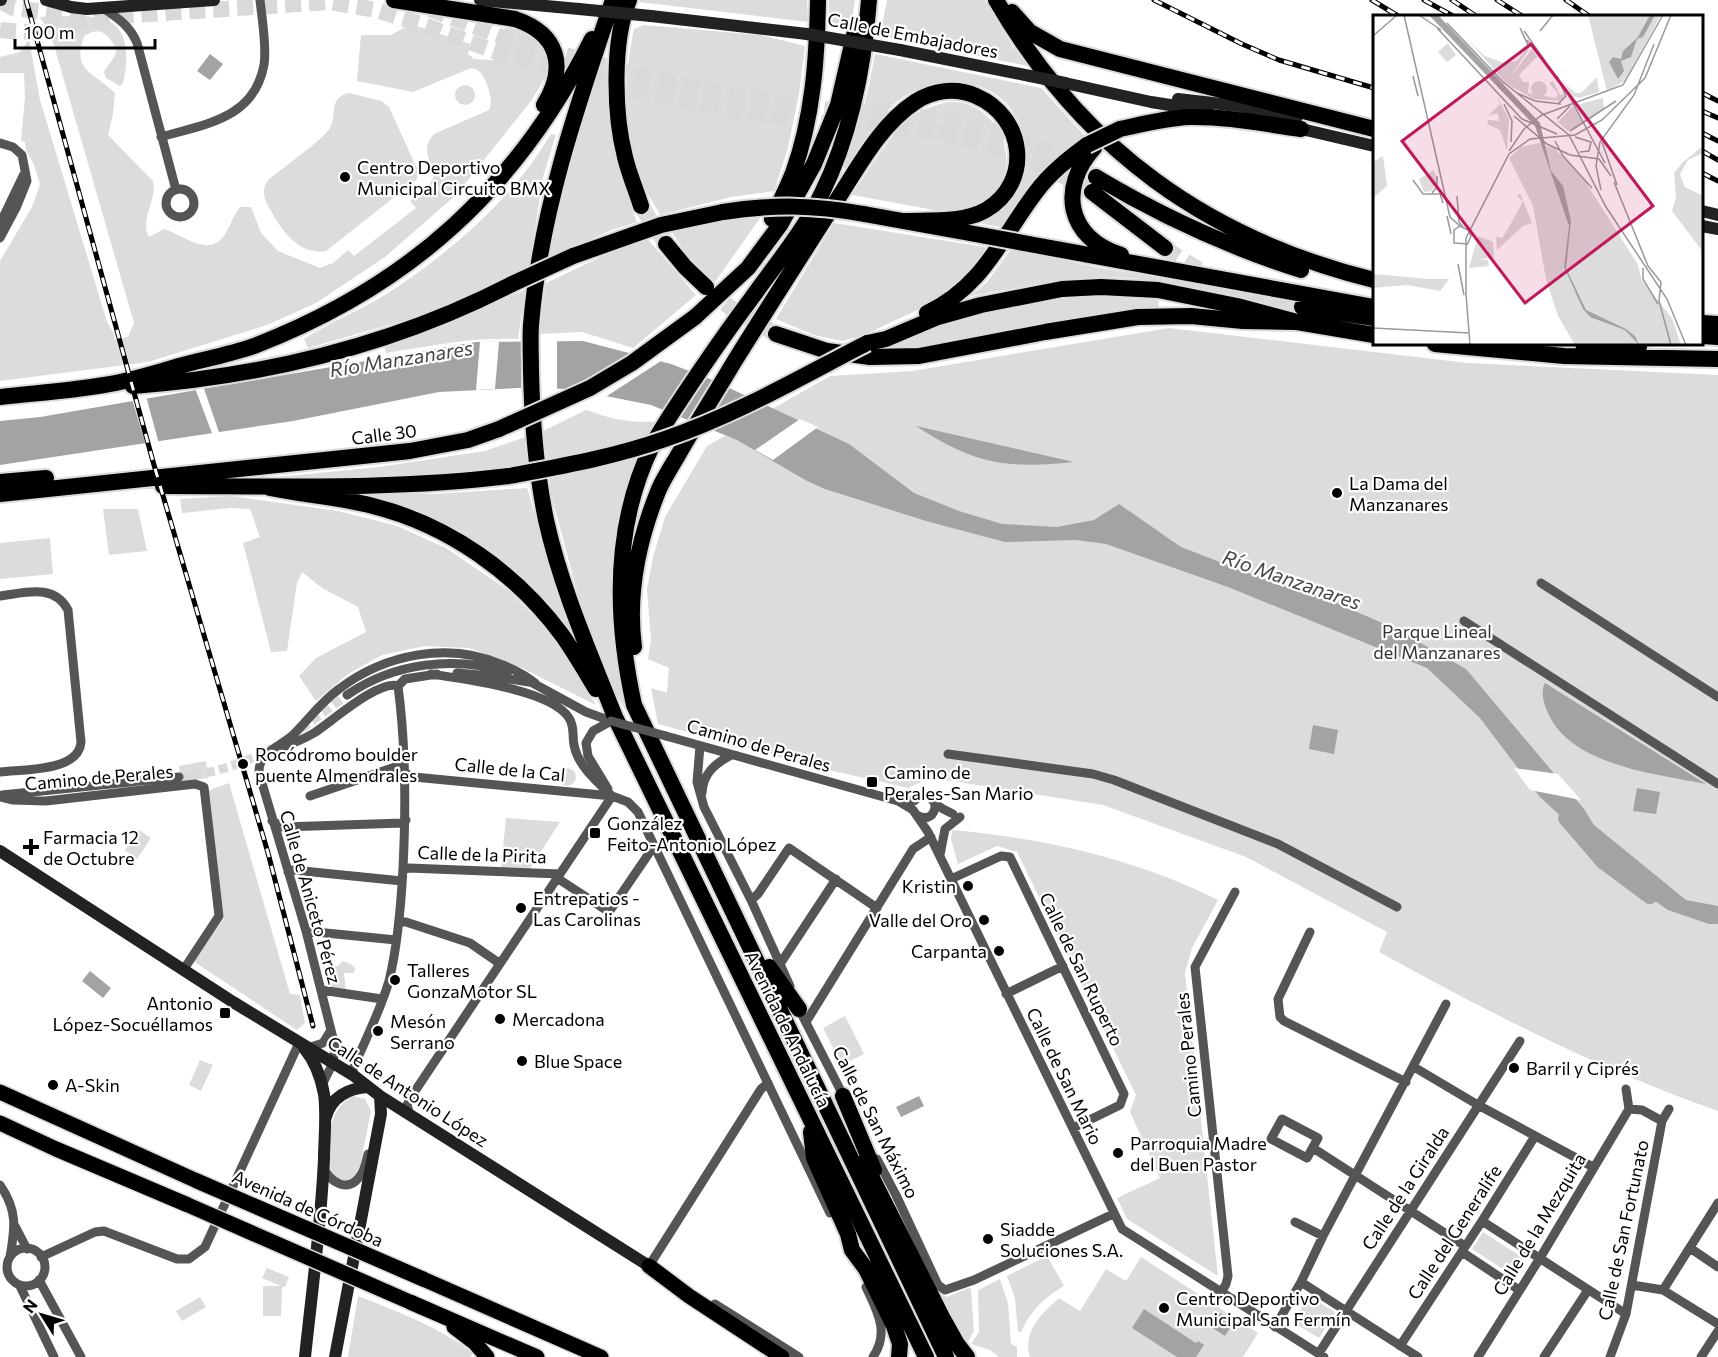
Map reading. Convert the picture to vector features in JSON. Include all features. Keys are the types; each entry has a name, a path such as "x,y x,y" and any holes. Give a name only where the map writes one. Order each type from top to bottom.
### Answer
{"highway":[{"path":"394,0 515,19 532,24 545,35 555,50 558,69 553,87 539,112 494,174 482,200"},
{"path":"0,397 105,385 251,347 303,326 355,298 410,262 482,200 546,120 567,86 612,0"},
{"path":"612,0 558,175 544,231 534,289 531,329 531,399 539,482 547,521 570,601 613,719"},
{"path":"629,0 619,46 617,83 620,129 625,157 641,206"},
{"path":"730,286 769,225 792,174 802,142 814,82 818,0"},
{"path":"730,286 748,268 766,244 814,164 838,105 862,0"},
{"path":"653,747 634,705 621,624 620,579 626,530 635,489 645,462 662,429 713,351 799,231 821,195 837,160 851,115 867,28 869,0"},
{"path":"996,0 1015,33 1041,70 1078,113 1099,135 1152,179 1206,216 1246,236 1341,272 1373,280"},
{"path":"1004,0 1030,32 1060,49 1373,130"},
{"path":"653,747 640,699 633,634 634,592 640,546 660,487 737,357 846,186 890,123 922,98 950,91 978,96 1002,113 1013,130 1017,160 1012,180 1001,197 985,210 966,217 905,221"},
{"path":"131,479 148,486 270,488 427,483 509,476 608,456 681,434 735,411 937,309 975,279 1000,248 1037,191 1064,162 1122,130 1163,120 1215,118 1301,129"},
{"path":"1090,146 1075,176 1072,193 1077,220 1089,237 1104,248 1123,255 1239,276 1249,285"},
{"path":"1165,249 1094,184 1129,196 1201,232 1262,257 1326,278 1373,290"},
{"path":"105,385 122,387 163,384 226,376 293,363 401,332 475,303 573,256 661,225 759,207 804,206 864,214 1373,307"},
{"path":"666,244 706,287"},
{"name":"Calle 30","path":"0,494 410,451 468,440 499,429 590,388 632,363 695,317 730,286"},
{"path":"867,343 886,339 938,317 981,304 1062,289 1091,287 1158,290 1237,306 1299,315 1373,318"},
{"path":"776,334 827,351 870,357 919,356 1138,317 1191,316 1243,321 1299,315 1373,335"},
{"path":"1703,323 1718,324"},
{"path":"1703,336 1718,337"},
{"path":"1446,345 1564,356 1718,359"},
{"path":"1606,345 1718,350"},
{"path":"0,482 183,467 201,473"},
{"path":"270,488 374,506 412,519 466,546 495,565 531,598 562,635 613,719"},
{"name":"Avenida de Andalucía","path":"613,719 926,1357"},
{"name":"Avenida de Andalucía","path":"653,747 946,1357"},
{"path":"734,914 748,928 772,973 802,1016"},
{"path":"843,1096 894,1221"},
{"path":"831,1118 852,1139 952,1336 967,1357"},
{"path":"810,1119 814,1158 849,1234 852,1250 866,1269 894,1326 900,1344 899,1357"}],"main road":[{"name":"Avenida de Córdoba","path":"0,1092 197,1181 601,1357"},
{"path":"0,1123 537,1357"},
{"path":"649,1266 688,1296 782,1357"},
{"path":"412,1302 459,1330 487,1357"}],"street":[{"path":"46,0 103,8 128,4 214,0"},
{"path":"161,137 220,120 239,109 251,96 260,81 265,63 260,0"},
{"name":"Calle de Embajadores","path":"480,0 807,34 1123,94 1151,102 1273,122 1373,146"},
{"path":"103,8 119,19 133,34 176,190"},
{"name":"Calle de Embajadores","path":"1123,94 1238,106 1373,130"},
{"path":"0,143 13,147 22,155 27,181 0,238"},
{"path":"0,224 24,174"},
{"path":"1703,211 1718,215"},
{"path":"1703,226 1718,229"},
{"path":"1541,583 1718,698"},
{"name":"Camino de Perales","path":"0,596 44,591 59,597 68,610 81,742 80,748 71,761 60,765 0,771"},
{"path":"1464,621 1718,784"},
{"name":"Camino de Perales","path":"260,773 259,767 263,757 293,735 315,709 350,681 376,666 409,656 463,652 493,660 522,673 535,683"},
{"name":"Camino de Perales","path":"347,695 367,682 422,665 461,663 492,668 535,683 586,712 898,801 926,818 933,812 933,799 922,795 914,809"},
{"name":"Camino de Perales","path":"276,747 283,747 306,738 371,693 386,686 394,684 398,686 405,680 431,674 472,674 535,683"},
{"name":"Camino de Perales","path":"431,674 502,687 535,696 554,706 570,719 578,757 592,778 612,796"},
{"path":"353,1075 356,1061 376,1019 393,965 399,922 406,820 398,686"},
{"path":"613,719 593,731 586,743 588,756 612,796 628,802 638,812 835,1224 852,1250 882,1329 881,1344 873,1357"},
{"name":"Calle de San Máximo","path":"700,746 697,772 701,800 751,900 802,1016 896,1195 938,1285 949,1290 974,1280 1113,1214"},
{"path":"948,754 1094,774 1114,780 1207,814 1278,844 1397,907"},
{"path":"701,800 704,780 711,768 731,755"},
{"path":"310,796 404,769"},
{"name":"Calle de la Cal","path":"404,769 414,777 612,796"},
{"name":"Calle de Aniceto Pérez","path":"260,773 321,990 336,1051 333,1063"},
{"name":"Camino de Perales","path":"0,796 179,777"},
{"name":"Camino de Perales","path":"0,796 13,800 46,801 201,785 205,790 219,916 184,969"},
{"path":"381,1114 391,1107 405,1109 499,963 612,796"},
{"name":"Calle de San Mario","path":"914,809 930,834 1122,1229 1322,1355"},
{"path":"802,1016 811,1011 913,849 930,834 933,812"},
{"path":"940,855 945,829 960,817"},
{"path":"272,821 283,827 403,823 406,820"},
{"name":"Calle de la Pirita","path":"403,870 409,868 559,876 609,912 654,846"},
{"path":"751,900 789,848 877,908"},
{"name":"Calle de Antonio López","path":"0,851 303,1046 353,1075 380,1096 405,1109 649,1266 799,1357"},
{"name":"Calle de San Ruperto","path":"951,879 1001,856 1010,857 1063,966 1124,1094 1120,1105 1072,1128"},
{"name":"Calle de la Pirita","path":"288,872 293,870 402,881"},
{"path":"780,963 836,879"},
{"name":"Camino Perales","path":"1221,1293 1228,1276 1195,967 1235,892"},
{"path":"399,922 406,922 470,943 499,963"},
{"path":"306,931 396,940"},
{"path":"1310,932 1278,999 1280,1017 1406,1082"},
{"path":"1006,994 1063,966"},
{"path":"321,990 382,999"},
{"path":"1275,1327 1301,1282 1446,1004"},
{"path":"303,1046 323,1043 331,1030"},
{"name":"Calle de la Giralda","path":"1322,1355 1345,1311 1520,1041"},
{"path":"303,1046 311,1057 322,1085 325,1118 321,1214 304,1357"},
{"path":"41,1257 95,1232 111,1233 167,1257 189,1259 197,1254 209,1240 303,1046"},
{"path":"322,1085 333,1063"},
{"path":"1414,1067 1478,1105 1593,1167"},
{"path":"649,1266 761,1089 768,1083"},
{"path":"325,1118 329,1107 341,1095 354,1089 368,1087"},
{"path":"1626,1089 1629,1109 1642,1110 1662,1121"},
{"path":"335,1357 381,1114 380,1096"},
{"name":"Calle de la Mezquita","path":"1478,1357 1629,1109"},
{"name":"Calle de San Fortunato","path":"1610,1357 1626,1314 1662,1121 1669,1109"},
{"path":"1282,1119 1318,1138 1313,1148 1307,1158 1271,1138 1282,1119"},
{"path":"323,1167 328,1176 343,1186 356,1182 364,1168 376,1135"},
{"name":"Calle del Generalife","path":"1400,1346 1535,1136"},
{"path":"1313,1148 1410,1212 1519,1290"},
{"path":"2,1192 12,1205 15,1226 8,1272 10,1278 20,1286 54,1357"},
{"path":"1663,1290 1717,1207"},
{"path":"1482,1221 1626,1314"},
{"path":"1295,1222 1323,1236"},
{"path":"15,1226 27,1249"},
{"path":"1690,1248 1718,1267"},
{"path":"10,1257 18,1251 27,1249 41,1257 44,1269 39,1280 31,1286 20,1286"},
{"path":"39,1280 81,1357"},
{"path":"1301,1282 1418,1357"},
{"path":"1632,1285 1663,1290 1718,1324"},
{"path":"1544,1357 1588,1290"},
{"path":"1701,1357 1718,1331"}],"green space":[{"path":"640,0 807,0 808,22 639,2"},
{"path":"829,0 855,0 850,30 829,27"},
{"path":"887,0 985,0 1013,47 1028,66 880,36"},
{"path":"40,17 103,19 119,29 123,37 126,66 123,83 120,86 106,78 104,72 116,53 116,48 106,35 96,31 84,36 81,57 86,70 115,93 108,135 153,181 153,195 146,223 149,237 164,229 195,243 210,245 218,242 224,236 240,207 251,207 261,233 278,251 320,268 333,263 348,250 354,256 416,208 410,201 430,184 435,174 427,154 430,139 434,134 489,110 490,106 489,91 483,76 479,71 471,68 413,92 357,81 361,35 391,35 411,24 470,44 468,54 474,59 494,60 506,25 520,27 541,42 547,54 548,73 531,101 456,195 385,257 316,303 267,325 148,362 0,381 0,261 32,207 40,184 25,142 21,141 25,97 24,73 0,73 0,57 20,52 29,39 40,100 107,322 115,340 128,337 134,323 51,35"},
{"path":"644,25 761,35 805,46 799,94 788,148 774,191 731,197 660,215 644,188 634,161 626,104 628,66 634,29"},
{"path":"875,54 1041,88 1086,137 1029,188 1001,227 982,224 1013,198 1024,174 1026,153 1025,141 1018,120 1007,104 992,92 974,84 936,83 917,89 899,100 876,124 847,170 843,167 862,112"},
{"path":"603,60 607,61 608,104 613,143 637,222 546,258 566,175"},
{"path":"465,85 472,88 475,95 472,102 465,105 458,102 455,95 458,88"},
{"name":"Centro Deportivo Municipal Circuito BMX","path":"349,93 381,101 389,107 419,173 416,180 326,251 308,250 293,241 281,227 267,203 264,188 268,180 328,131 333,120 335,104 338,99"},
{"path":"948,102 965,103 980,111 991,120 999,132 1004,145 1005,173 990,198 974,208 956,214 852,195 880,153 904,124 921,111"},
{"path":"551,134 556,135 543,177 529,266 492,286 416,317 308,348 304,339 385,295 423,269 460,239 511,189"},
{"path":"760,218 715,282 688,257 670,229 730,220"},
{"path":"834,223 991,248 961,281 926,306 864,335 842,341 814,335 776,319"},
{"path":"645,236 696,295 633,348 582,332 539,334 546,283"},
{"path":"1011,249 1095,267 1299,301 1298,312 1140,279 1076,279 971,296 987,282"},
{"path":"525,290 518,339 468,341 386,353 384,345 441,326"},
{"path":"1087,295 1144,296 1159,301 1158,310 1120,312 1064,320 924,348 884,348 977,311"},
{"name":"Parque Lineal del Manzanares","path":"1169,328 1468,363 1718,375 1718,1111 1674,1095 1545,1039 1379,952 1387,932 1246,857 1103,805 926,777 908,788 820,768 658,724 651,688 667,693 669,668 648,659 651,640 647,589 653,557 665,517 707,446 830,376 912,371"},
{"path":"586,410 622,420 660,421 636,467 617,636 625,709 614,690 583,614 551,494 543,431"},
{"path":"525,437 529,464 498,470 435,477 276,480 268,478 379,467 485,451"},
{"path":"527,488 563,610 575,641 527,585 485,548 431,518 364,494 435,494"},
{"path":"230,496 338,511 397,526 446,548 509,591 554,637 596,705 524,669 469,648 425,646 382,655 348,674 316,701 299,676 316,658 366,632 358,607 322,588 302,572 297,583 287,651 271,652 243,543 260,537 250,509 231,508 182,513 180,499"},
{"path":"103,509 138,509 147,551 109,555"},
{"path":"50,538 53,574 0,579 0,543"},
{"path":"206,761 208,778 181,782 179,766"},
{"path":"567,768 575,773 576,777 571,785 567,786 559,781 558,777 563,769"},
{"path":"229,783 290,994 300,995 305,1023 297,1030 193,961 224,918 207,791"},
{"path":"506,818 560,822 529,870 501,868"},
{"path":"139,830 151,838 137,859 125,850"},
{"path":"952,830 1020,839 1088,853 1155,873 1218,900 1192,948 1185,973 1218,1276 1127,1219 1117,1198 1160,1178 1130,1112 1136,1095 1017,852 997,846 958,864 951,839"},
{"path":"342,961 355,968 354,973 344,973 346,990 327,987 323,967 338,966"},
{"path":"845,1016 864,1054 842,1065 823,1028"},
{"path":"200,1060 213,1065 201,1091 189,1085"},
{"path":"353,1096 365,1099 371,1111 360,1166 352,1179 342,1182 332,1175 330,1169 331,1128 337,1110"},
{"path":"1483,1232 1523,1258 1512,1275 1472,1249"},
{"path":"1047,1256 1064,1286 1039,1305 1021,1332 1018,1332 1015,1298 1007,1276"},
{"name":"Centro Deportivo Municipal San Fermín","path":"1141,1257 1258,1333 1243,1357 1030,1357 1028,1348 1031,1331 1040,1317 1059,1298 1080,1311 1106,1269 1126,1281"},
{"path":"267,1268 289,1277 285,1287 282,1287 281,1316 263,1316 263,1286 281,1286 262,1278"},
{"path":"1000,1279 1008,1303 1011,1344 1017,1347 1017,1357 999,1357 990,1350 971,1344 979,1332 978,1290"},
{"path":"968,1288 971,1289 974,1331 968,1342 963,1336 958,1338 936,1292 947,1297"},
{"path":"358,1296 432,1328 474,1353 470,1357 348,1357"},
{"path":"1309,1296 1335,1312 1319,1338 1293,1322"},
{"path":"200,1297 206,1307 182,1321 176,1311"}],"water":[{"path":"210,54 223,64 210,80 197,71"},
{"path":"583,341 671,364 710,379 849,444 914,493 959,511 1002,524 1057,527 1094,520 1119,504 1181,547 1264,579 1325,598 1396,629 1466,669 1584,809 1594,825 1686,900 1718,906 1718,924 1709,924 1668,910 1642,892 1539,796 1480,718 1427,668 1228,587 1106,544 1076,540 1005,542 926,521 825,489 737,440 651,405 571,389 518,388 439,392 293,421 0,465 0,421 40,417 476,342"},
{"path":"916,426 1074,462 1028,465 991,461 955,449"},
{"path":"1545,683 1706,784 1617,765 1576,745 1559,731 1548,713 1543,694"},
{"path":"1313,725 1338,730 1334,754 1309,749"},
{"path":"1637,788 1660,792 1656,814 1633,811"},
{"path":"90,971 111,988 103,998 82,981"},
{"path":"919,1096 924,1106 901,1117 896,1107"},
{"path":"1144,1309 1196,1343 1198,1341 1204,1345 1196,1357 1177,1357 1132,1328"},
{"path":"1220,1313 1234,1322 1225,1336 1211,1327"}],"pier":[{"path":"521,338 557,338 557,391 521,391"},
{"path":"480,342 499,342 495,389 476,390"},
{"path":"635,351 664,359 604,398 565,391"},
{"path":"203,386 220,435 213,436 195,388"},
{"path":"146,396 159,444 146,446 132,399"},
{"path":"800,419 818,427 773,460 755,450"},
{"path":"1514,768 1558,774 1581,800 1530,790"}],"waterway":[{"name":"Río Manzanares","path":"1566,818 1603,861 1650,896"}],"tunnel":[{"path":"0,1 13,8 90,18 329,2 376,10 502,54 636,91 744,112 819,123 943,133 994,147 1042,164 1092,192"},
{"path":"430,9 510,40 646,77 743,97 824,109 946,119 1001,133 1048,151 1096,177"},
{"path":"0,30 44,31 87,19"},
{"path":"641,206 666,244"},
{"path":"1165,248 1231,285 1302,307"},
{"path":"707,288 732,309 776,334"},
{"path":"301,729 347,695"},
{"path":"179,777 227,767 272,748"}],"railway":[{"path":"26,0 154,465 268,853 313,1026"},
{"path":"1154,0 1279,60 1373,88"},
{"path":"1372,0 1396,15"},
{"path":"1424,0 1451,15"},
{"path":"1452,0 1474,15"},
{"path":"1497,0 1520,15"},
{"path":"1566,0 1588,15"},
{"path":"1703,94 1718,101"},
{"path":"1703,111 1718,118"},
{"path":"1703,134 1718,141"},
{"path":"1703,152 1718,160"},
{"path":"1703,174 1718,181"}],"place":[{"name":"Centro Deportivo Municipal Circuito BMX","path":"345,177"},
{"name":"La Dama del Manzanares","path":"1337,493"},
{"name":"Rocódromo boulder puente Almendrales","path":"243,764"},
{"name":"Camino de Perales-San Mario","path":"872,782"},
{"name":"González Feito-Antonio López","path":"595,833"},
{"name":"Farmacia 12 de Octubre","path":"31,847"},
{"name":"Kristin","path":"968,886"},
{"name":"Entrepatios - Las Carolinas","path":"521,908"},
{"name":"Valle del Oro","path":"984,920"},
{"name":"Carpanta","path":"999,951"},
{"name":"Talleres GonzaMotor SL","path":"395,980"},
{"name":"Antonio López-Socuéllamos","path":"225,1013"},
{"name":"Mercadona","path":"500,1019"},
{"name":"Mesón Serrano","path":"378,1031"},
{"name":"Blue Space","path":"522,1061"},
{"name":"Barril y Ciprés","path":"1514,1068"},
{"name":"A-Skin","path":"53,1085"},
{"name":"Parroquia Madre del Buen Pastor","path":"1118,1153"},
{"name":"Siadde Soluciones S.A.","path":"988,1239"},
{"name":"Centro Deportivo Municipal San Fermín","path":"1164,1308"}]}
